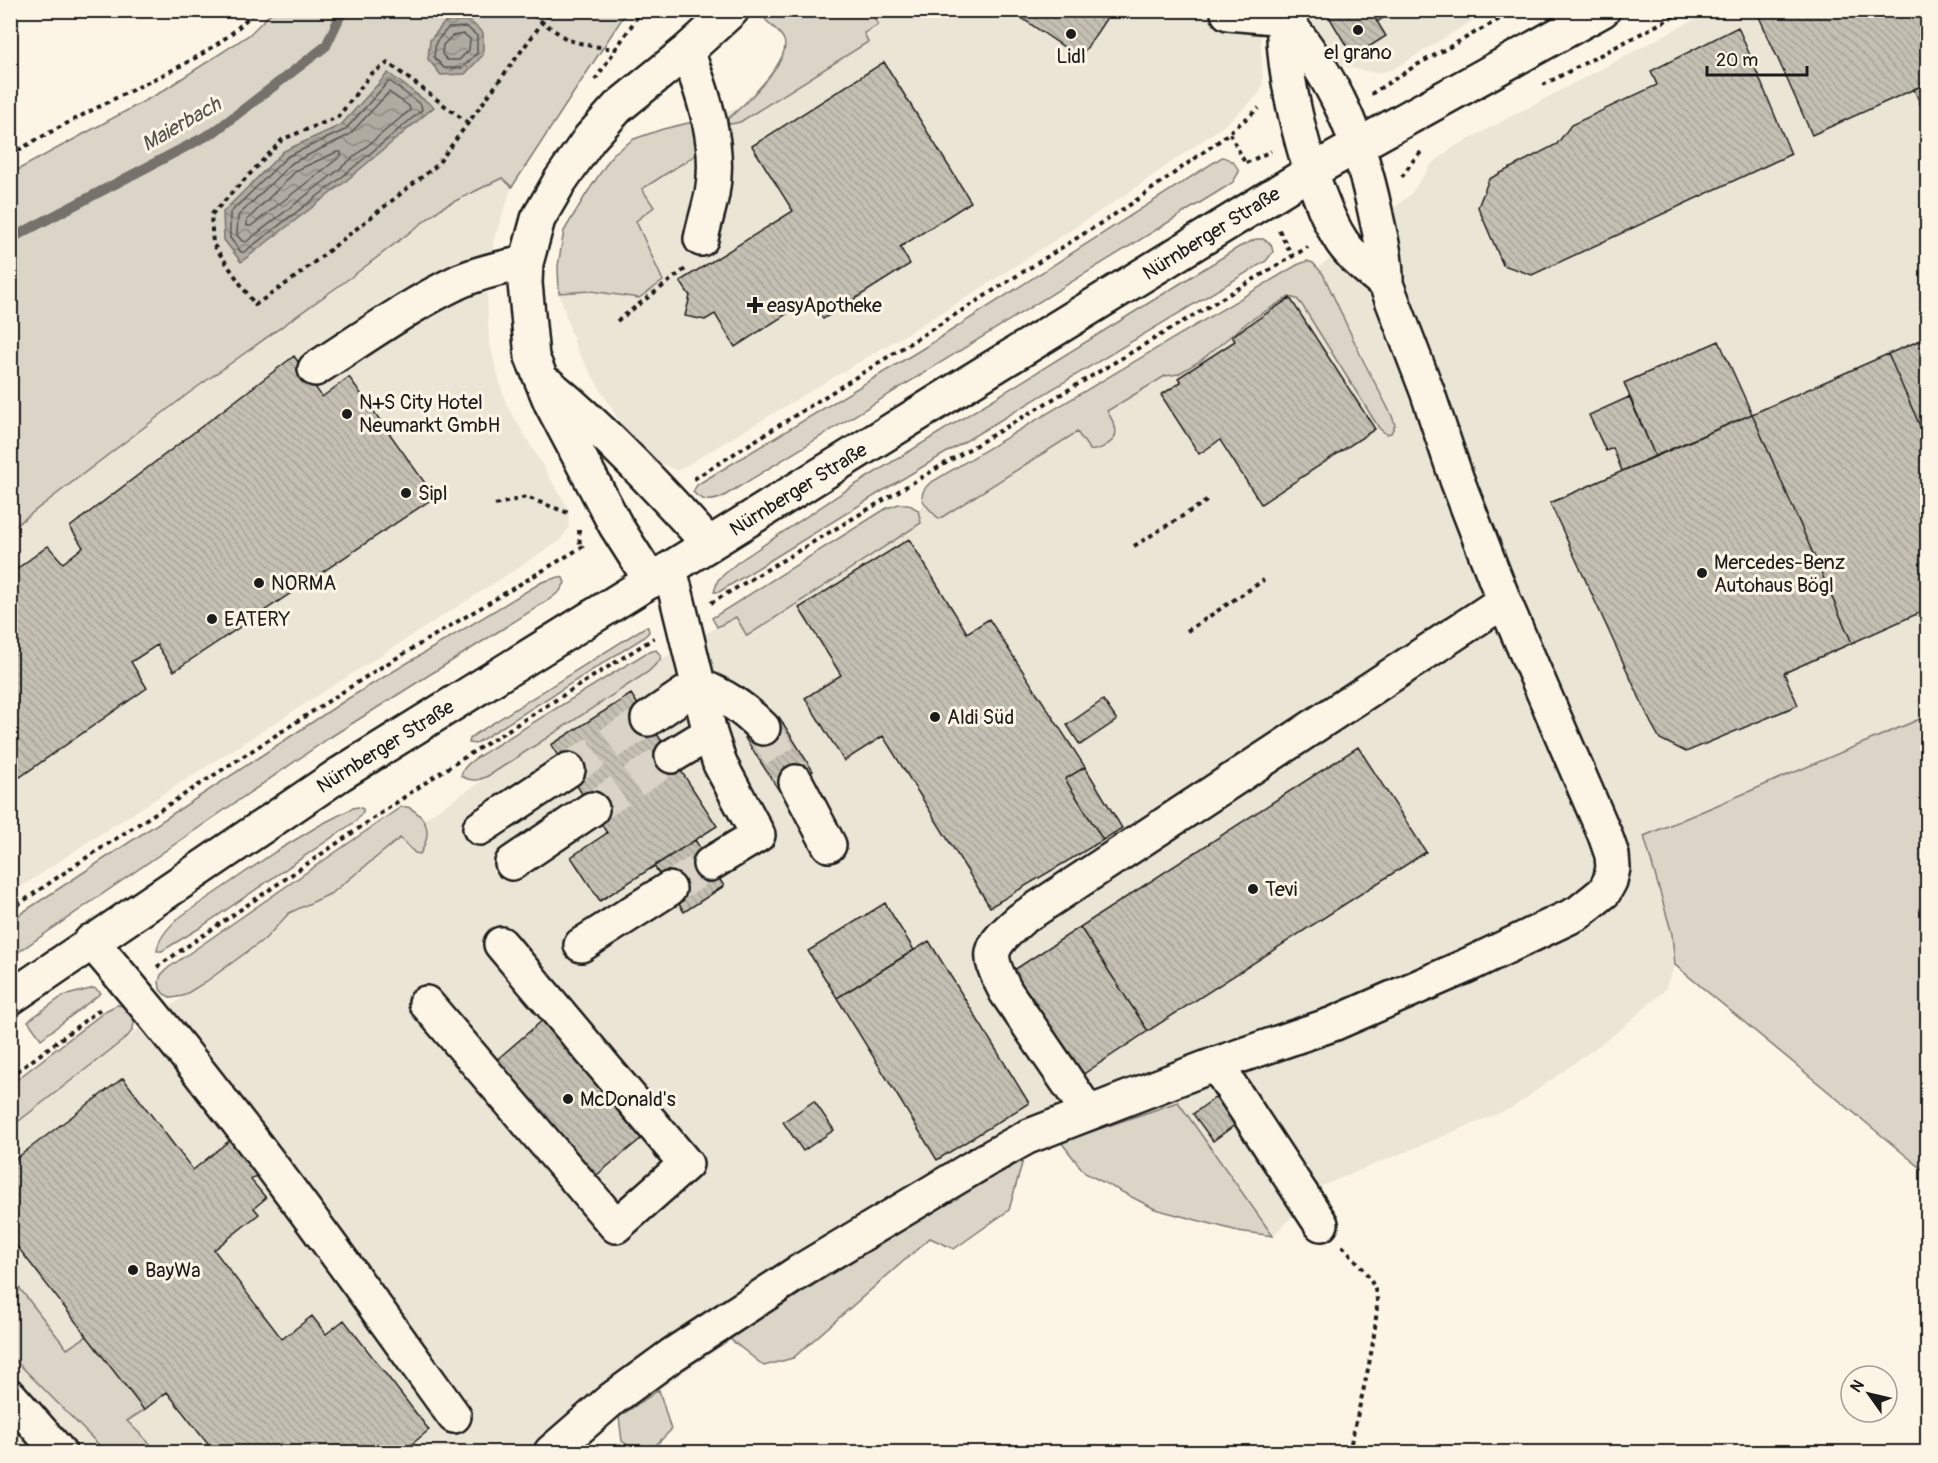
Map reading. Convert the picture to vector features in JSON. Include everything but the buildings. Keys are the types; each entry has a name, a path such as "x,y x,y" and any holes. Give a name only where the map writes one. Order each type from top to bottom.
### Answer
{"main road":[{"path":"710,864 758,834 720,764 698,685 660,575 616,526 551,404 532,357 525,284 526,263 538,219 560,181 590,138 618,107 687,51 732,10"},
{"name":"Nürnberger Straße","path":"10,998 340,774 709,544 1312,171 1603,10"},
{"path":"1228,13 1284,14"},
{"path":"551,1452 620,1392 672,1355 799,1272 1027,1137 1216,1064 1333,1024 1466,966 1578,913 1604,892 1610,881 1613,868 1612,855 1605,835 1504,601 1457,480 1427,391 1386,284 1383,243 1358,145 1336,93 1284,14"},
{"path":"1284,14 1284,50 1287,73 1301,134 1330,220 1354,257 1386,284"},
{"path":"687,51 703,93 712,131 715,162 712,193 701,239"},
{"path":"315,369 408,310 461,281 498,268 526,263"},
{"path":"541,378 580,410 666,496 709,544"},
{"path":"1088,1112 1006,992 995,970 992,958 994,945 1002,935 1020,919 1504,601"},
{"path":"648,719 698,685"},
{"path":"698,685 729,699 749,713 763,728"},
{"path":"672,756 710,733"},
{"path":"480,828 568,770"},
{"path":"796,782 830,845"},
{"path":"512,863 592,809"},
{"path":"581,945 669,889"},
{"path":"91,941 130,986 257,1146 454,1416"},
{"path":"426,1003 616,1226 686,1164 501,944"},
{"path":"1216,1064 1321,1224"},
{"path":"10,1396 59,1452"}],"path":[{"path":"10,155 54,129 165,73 224,39 255,10"},
{"path":"525,10 568,40 616,49"},
{"path":"468,123 388,63 371,74 338,117 283,139 211,214 213,244 255,305 293,279 437,165 553,10"},
{"path":"1383,87 1516,10"},
{"path":"1540,87 1686,10"},
{"path":"1558,77 1561,83"},
{"path":"690,482 1131,204 1230,133 1264,104"},
{"path":"1230,133 1249,170"},
{"path":"1398,187 1411,163 1426,148"},
{"path":"1246,163 1271,151"},
{"path":"1281,233 1292,256"},
{"path":"617,321 686,270"},
{"path":"495,505 526,497 578,516"},
{"path":"1134,546 1210,499"},
{"path":"10,910 86,858 375,671 586,544"},
{"path":"1187,631 1264,580"},
{"path":"1321,1224 1357,1261 1376,1292 1377,1310 1372,1355 1349,1452"}],"shaded area":[{"path":"870,10 878,25 864,33 868,42 740,122 731,124 724,122 773,72 784,49 782,36 760,11"},
{"path":"1488,10 1394,69 1376,73 1346,67 1329,54 1318,38 1311,11"},
{"path":"273,11 627,11 512,187 502,178 443,207 354,275 189,393 11,529 10,174 161,92 249,35"},
{"path":"760,11 1261,11 1263,84 1255,98 1226,124 1128,193 958,303 677,471 652,459 625,431 576,348 559,293 558,266 564,231 613,154 634,139 740,108 759,89 782,57 785,48 781,35 766,21"},
{"path":"1710,11 1927,11 1927,716 1644,836 1672,934 1675,965 1664,991 1620,1030 1512,1108 1322,1186 1273,1236 1178,1102 1061,1142 1023,1160 929,1213 792,1298 619,1417 576,1452 11,1452 11,1127 126,1038 266,938 289,913 401,837 426,842 427,826 424,819 641,677 660,660 736,616 747,636 921,523 918,510 925,504 939,518 1077,432 1090,450 1099,449 1111,442 1117,434 1106,411 1165,376 1178,374 1200,361 1249,321 1285,299 1289,297 1297,299 1379,428 1386,434 1391,433 1392,416 1319,267 1410,195 1430,166 1452,148"},
{"path":"693,122 702,151 642,189 654,207 636,221 663,281 639,298 591,291 559,293 558,266 564,231 613,154 634,139"},
{"path":"1222,157 1233,162 1239,172 1233,182 1224,188 724,496 708,500 700,498 693,492 697,485 927,346"},
{"path":"502,178 512,187 494,239 487,290 489,342 506,404 568,508 569,527 560,541 85,844 11,894 11,529 189,393 354,275 443,207"},
{"path":"1256,239 1263,239 1271,244 1273,252 1266,261 884,490 719,592 714,592 718,580 738,562 842,493 1239,247"},
{"path":"1307,261 1313,263 1323,274 1392,416 1395,425 1391,433 1386,434 1379,428 1302,305 1297,299 1289,297 1249,321 1200,361 1178,374 1165,376 1107,411 1116,433 1113,440 1104,447 1090,450 1077,432 939,519 926,506 922,498 925,488 930,483"},
{"path":"908,504 918,510 921,523 747,636 736,617 717,627 712,618 887,508"},
{"path":"563,578 565,583 560,591 550,599 329,738 11,957 11,920 349,698 542,582"},
{"path":"648,627 649,632 643,638 475,744 469,743 474,735"},
{"path":"656,650 661,656 660,660 648,672 492,774 475,780 461,776 465,767 478,757 646,653"},
{"path":"1927,716 1927,1173 1675,965 1672,934 1644,836"},
{"path":"358,807 363,809 363,812 356,821 198,929 162,951 157,951 164,934 182,915 275,852 320,825"},
{"path":"401,807 408,807 415,811 424,821 427,833 420,854 415,853 400,838 332,893 289,913 266,938 207,981 183,996 172,998 160,989 161,975 168,968"},
{"path":"94,988 101,993 41,1039 28,1021 63,996"},
{"path":"117,1005 125,1006 136,1017 132,1031 126,1038 11,1127 11,1084 107,1010"},
{"path":"1178,1102 1273,1236 1238,1231 1155,1209 1085,1173 1061,1142"},
{"path":"1023,1160 1009,1210 954,1249 930,1238 793,1358 764,1366 730,1339 875,1247"},
{"path":"10,1276 67,1349 87,1336 144,1410 127,1421 158,1452 106,1452 11,1356"},
{"path":"659,1390 671,1430 649,1452 638,1452 622,1441 619,1417"}],"water":[{"path":"469,20 483,33 483,55 465,74 441,75 428,59 430,40 445,22"},
{"path":"388,73 434,107 340,186 241,262 224,240 223,212 284,151 341,125"}],"waterway":[{"name":"Maierbach","path":"10,239 214,132 326,46 343,10"}],"tunnel":[{"path":"568,770 648,719"},
{"path":"763,728 796,782"},
{"path":"592,809 672,756"},
{"path":"669,889 710,864"}],"place":[{"name":"el grano","path":"1358,30"},
{"name":"Lidl","path":"1071,34"},
{"name":"easyApotheke","path":"755,305"},
{"name":"N+S City Hotel Neumarkt GmbH","path":"347,414"},
{"name":"Sipl","path":"406,493"},
{"name":"Mercedes-Benz Autohaus Bögl","path":"1702,573"},
{"name":"NORMA","path":"259,583"},
{"name":"EATERY","path":"212,619"},
{"name":"Aldi Süd","path":"935,717"},
{"name":"Tevi","path":"1253,889"},
{"name":"McDonald's","path":"568,1099"},
{"name":"BayWa","path":"133,1270"}]}
